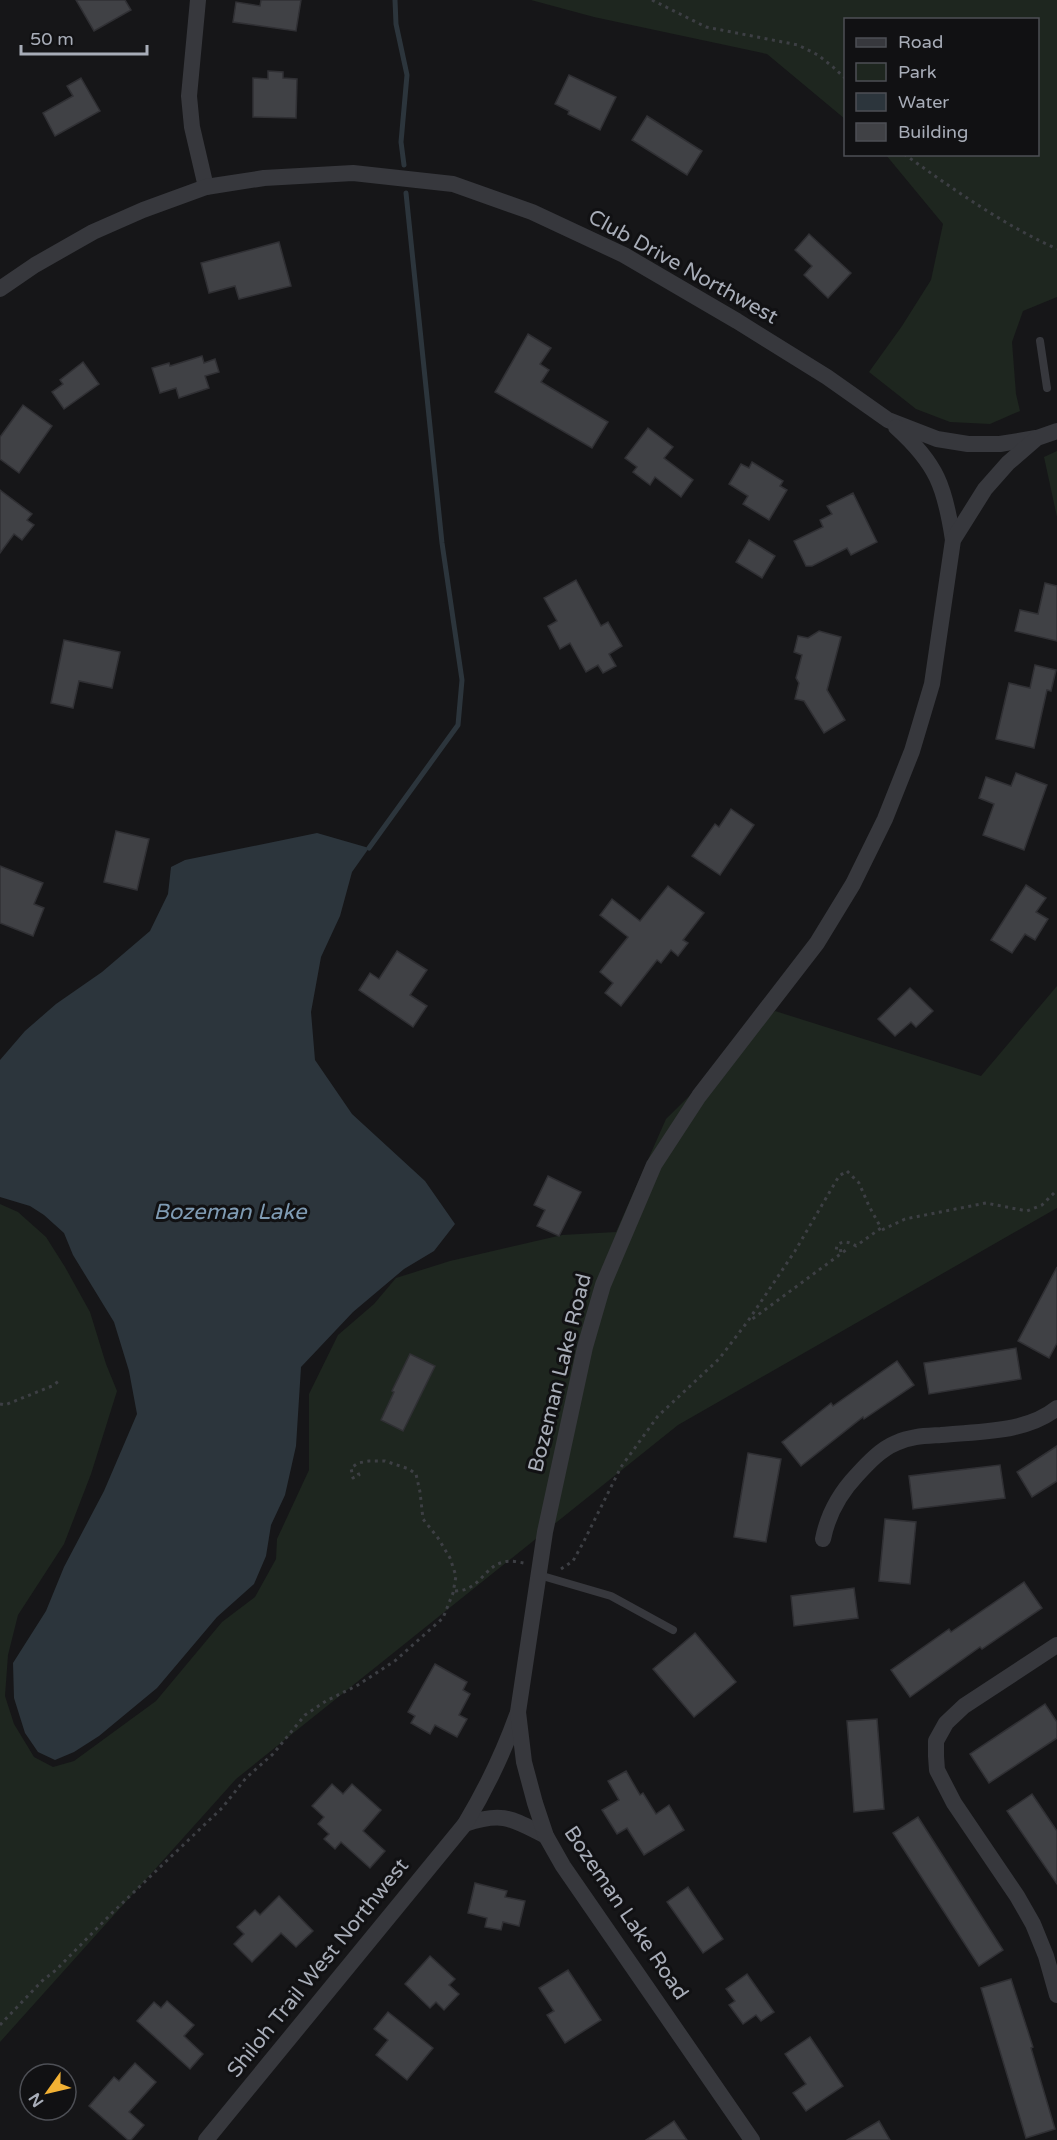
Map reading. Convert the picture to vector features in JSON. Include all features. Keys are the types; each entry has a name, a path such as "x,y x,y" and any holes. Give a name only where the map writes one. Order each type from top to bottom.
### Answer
{"street":[{"path":"198,0 189,96 192,127 206,187"},
{"name":"Club Drive Northwest","path":"0,289 35,265 93,232 143,210 206,187 264,178 353,173 453,184 532,212 624,255 818,371 888,420 918,447 937,475 949,510 953,540"},
{"name":"Club Drive Northwest","path":"888,420 937,439 968,444 1000,444 1037,438"},
{"name":"Bozeman Lake Road","path":"752,2140 564,1866 546,1836 525,1762 518,1712 545,1532 585,1347 603,1286 654,1165 699,1096 817,943 853,884 885,819 912,751 932,684 953,540 985,489 1008,463 1037,438 1057,430"},
{"path":"823,1539 827,1520 849,1483 880,1453 895,1443 913,1437 1012,1428 1049,1414 1057,1408"},
{"path":"1057,1645 964,1706 946,1723 936,1741 937,1770 954,1803 1017,1896 1033,1924 1046,1956 1057,1995"},
{"name":"Shiloh Trail West Northwest","path":"206,2140 465,1824 487,1787 518,1712"},
{"path":"465,1824 493,1816 509,1818 546,1836"}],"lane":[{"path":"1040,341 1047,388"},
{"path":"539,1575 610,1596 673,1630"}],"path":[{"path":"652,0 706,27 798,45 818,55 844,78"},
{"path":"907,156 985,211 1023,234 1057,249"},
{"path":"558,1571 573,1561 621,1467 651,1424 719,1359 748,1321 795,1251 839,1176 848,1171 860,1182 881,1228 856,1246 849,1242 841,1242 837,1245 836,1251 846,1250 751,1320"},
{"path":"882,1230 913,1217 986,1203 1027,1211 1042,1205 1057,1190"},
{"path":"0,1404 5,1405 59,1381"},
{"path":"0,2025 87,1937 222,1808 246,1778 273,1754 305,1715 396,1660 443,1618 453,1593 456,1576 450,1558 423,1519 416,1474 409,1469 385,1461 358,1463 351,1468 353,1478 359,1475 357,1470"},
{"path":"455,1591 462,1591 478,1583 494,1567 504,1562 525,1563"}],"green space":[{"path":"531,0 1057,0 1057,297 1023,311 1012,342 1016,394 1020,411 990,424 950,422 916,409 869,372 931,280 943,224 887,156 1039,156 1039,18 844,18 844,118 767,54 594,17"},
{"path":"1057,451 1057,517 1044,457"},
{"path":"1057,986 1057,1208 678,1425 236,1779 0,2042 0,1204 18,1212 46,1237 65,1267 90,1312 117,1391 91,1474 64,1544 18,1615 8,1655 5,1696 14,1724 34,1757 53,1767 74,1761 156,1701 222,1622 255,1597 276,1559 277,1539 309,1470 309,1394 338,1335 374,1304 396,1278 450,1261 562,1235 616,1232 666,1119 775,1011 981,1076"}],"water":[{"name":"Bozeman Lake","path":"317,833 369,848 352,872 340,916 321,957 311,1012 315,1060 352,1114 425,1181 455,1224 434,1251 404,1269 353,1312 301,1367 296,1446 285,1495 271,1525 266,1556 254,1584 217,1617 157,1688 99,1736 74,1752 55,1760 38,1752 25,1733 14,1698 13,1663 46,1611 64,1567 104,1491 137,1414 129,1371 114,1322 73,1255 64,1233 30,1206 0,1197 0,1060 25,1031 56,1004 102,972 150,931 168,894 171,867 185,860"}],"building":[{"path":"76,0 125,0 131,10 94,31"},
{"path":"261,0 301,0 296,31 233,22 236,2 260,6"},
{"path":"268,71 283,72 283,78 297,79 296,118 253,117 253,78 268,79"},
{"path":"569,75 616,97 600,130 568,114 569,111 555,104"},
{"path":"81,78 100,111 55,136 43,113 73,96 67,86"},
{"path":"647,116 702,151 687,175 632,140"},
{"path":"809,234 851,273 828,298 804,275 812,266 795,250"},
{"path":"279,242 291,286 239,299 235,286 209,293 201,263"},
{"path":"528,334 551,348 540,364 549,370 541,382 608,422 592,448 495,392"},
{"path":"202,356 204,363 215,359 219,372 205,376 209,388 179,398 176,388 160,393 152,368 169,363 170,366"},
{"path":"83,362 99,384 64,409 52,392 63,384 60,380"},
{"path":"23,405 52,426 19,473 0,459 0,437"},
{"path":"648,428 673,447 664,458 693,480 681,497 655,477 650,485 633,472 637,467 625,458"},
{"path":"752,462 783,481 780,486 787,490 769,520 743,504 748,496 729,484 741,464 749,468"},
{"path":"0,490 32,514 27,520 34,525 22,540 14,534 0,553"},
{"path":"853,493 877,542 851,555 847,548 812,566 806,566 794,541 823,527 820,520 832,514 827,506"},
{"path":"749,540 775,556 762,578 736,562"},
{"path":"576,580 601,626 608,622 622,646 609,654 616,666 603,673 598,665 586,672 570,643 560,649 548,626 557,621 544,598"},
{"path":"1045,583 1057,586 1057,641 1015,631 1020,610 1038,614"},
{"path":"819,631 841,637 827,690 845,720 824,733 804,701 795,699 799,683 796,678 802,655 794,652 798,636 808,638"},
{"path":"64,640 120,652 112,688 79,681 73,708 51,703"},
{"path":"1035,665 1056,670 1051,691 1047,690 1034,748 996,739 1009,683 1030,688"},
{"path":"1016,773 1047,785 1024,850 983,835 994,804 979,798 986,777 1011,786"},
{"path":"731,809 754,825 720,875 692,856 715,824 719,827"},
{"path":"116,831 149,839 137,890 104,882"},
{"path":"0,866 43,883 34,904 44,908 33,936 0,923"},
{"path":"1026,885 1046,898 1036,912 1048,919 1035,940 1025,934 1012,953 991,940"},
{"path":"668,886 704,913 683,940 688,943 678,956 671,950 661,963 657,960 621,1006 605,993 613,983 600,972 628,937 600,915 612,899 640,921"},
{"path":"397,951 427,970 410,995 427,1006 413,1027 359,990 370,973 379,979"},
{"path":"910,988 933,1011 916,1027 911,1022 895,1036 878,1019"},
{"path":"548,1176 581,1192 559,1236 537,1226 545,1210 534,1205"},
{"path":"1057,1267 1057,1343 1049,1358 1018,1341"},
{"path":"1016,1348 1021,1379 929,1394 924,1363"},
{"path":"410,1354 435,1366 403,1431 381,1420"},
{"path":"897,1361 914,1385 864,1419 863,1417 801,1466 782,1442 831,1403 833,1406"},
{"path":"1057,1446 1057,1481 1032,1497 1017,1472"},
{"path":"748,1453 781,1459 766,1542 734,1537"},
{"path":"1000,1465 1005,1498 913,1509 909,1476"},
{"path":"885,1519 916,1522 910,1584 879,1581"},
{"path":"1024,1582 1042,1608 982,1649 980,1647 910,1697 891,1670 949,1629 951,1632"},
{"path":"854,1588 858,1618 794,1626 791,1596"},
{"path":"695,1633 736,1682 694,1717 653,1669"},
{"path":"435,1664 467,1682 463,1690 470,1694 459,1715 467,1719 457,1737 435,1725 430,1734 411,1723 415,1716 408,1712"},
{"path":"1045,1704 1057,1722 1057,1738 989,1783 970,1754"},
{"path":"877,1719 884,1809 854,1812 847,1721"},
{"path":"626,1771 640,1795 643,1793 656,1814 669,1805 684,1830 644,1855 627,1828 617,1834 602,1810 619,1800 608,1781"},
{"path":"332,1784 343,1794 352,1784 381,1810 363,1831 385,1851 370,1868 341,1842 335,1849 324,1839 329,1834 318,1824 324,1817 312,1806"},
{"path":"1032,1794 1057,1831 1057,1884 1007,1811"},
{"path":"918,1817 1003,1950 979,1966 893,1833"},
{"path":"475,1883 507,1891 505,1897 525,1901 519,1926 503,1922 501,1930 485,1927 487,1918 468,1913"},
{"path":"688,1887 723,1939 703,1953 667,1902"},
{"path":"279,1896 313,1931 296,1947 281,1933 252,1962 234,1944 244,1934 237,1927 255,1910 260,1915"},
{"path":"430,1956 455,1979 449,1985 459,1994 444,2010 436,2002 430,2008 405,1984"},
{"path":"568,1970 601,2020 565,2043 547,2015 554,2011 539,1988"},
{"path":"747,1974 774,2012 761,2021 756,2015 743,2024 729,2005 735,2001 726,1989"},
{"path":"1011,1979 1033,2047 1031,2048 1055,2129 1026,2138 981,1988"},
{"path":"167,2001 194,2025 184,2036 203,2054 190,2069 137,2021 154,2002 161,2008"},
{"path":"388,2012 433,2048 407,2080 376,2055 388,2040 374,2029"},
{"path":"810,2037 843,2086 806,2111 793,2093 806,2084 785,2054"},
{"path":"135,2063 156,2082 129,2112 144,2125 131,2140 128,2140 89,2106 114,2077 119,2081"},
{"path":"674,2121 687,2140 646,2140"},
{"path":"879,2121 890,2140 847,2140"}],"waterway":[{"path":"395,0 396,24 407,75 401,142 404,165"},
{"path":"369,848 458,725 462,680 442,543 406,193"}]}
